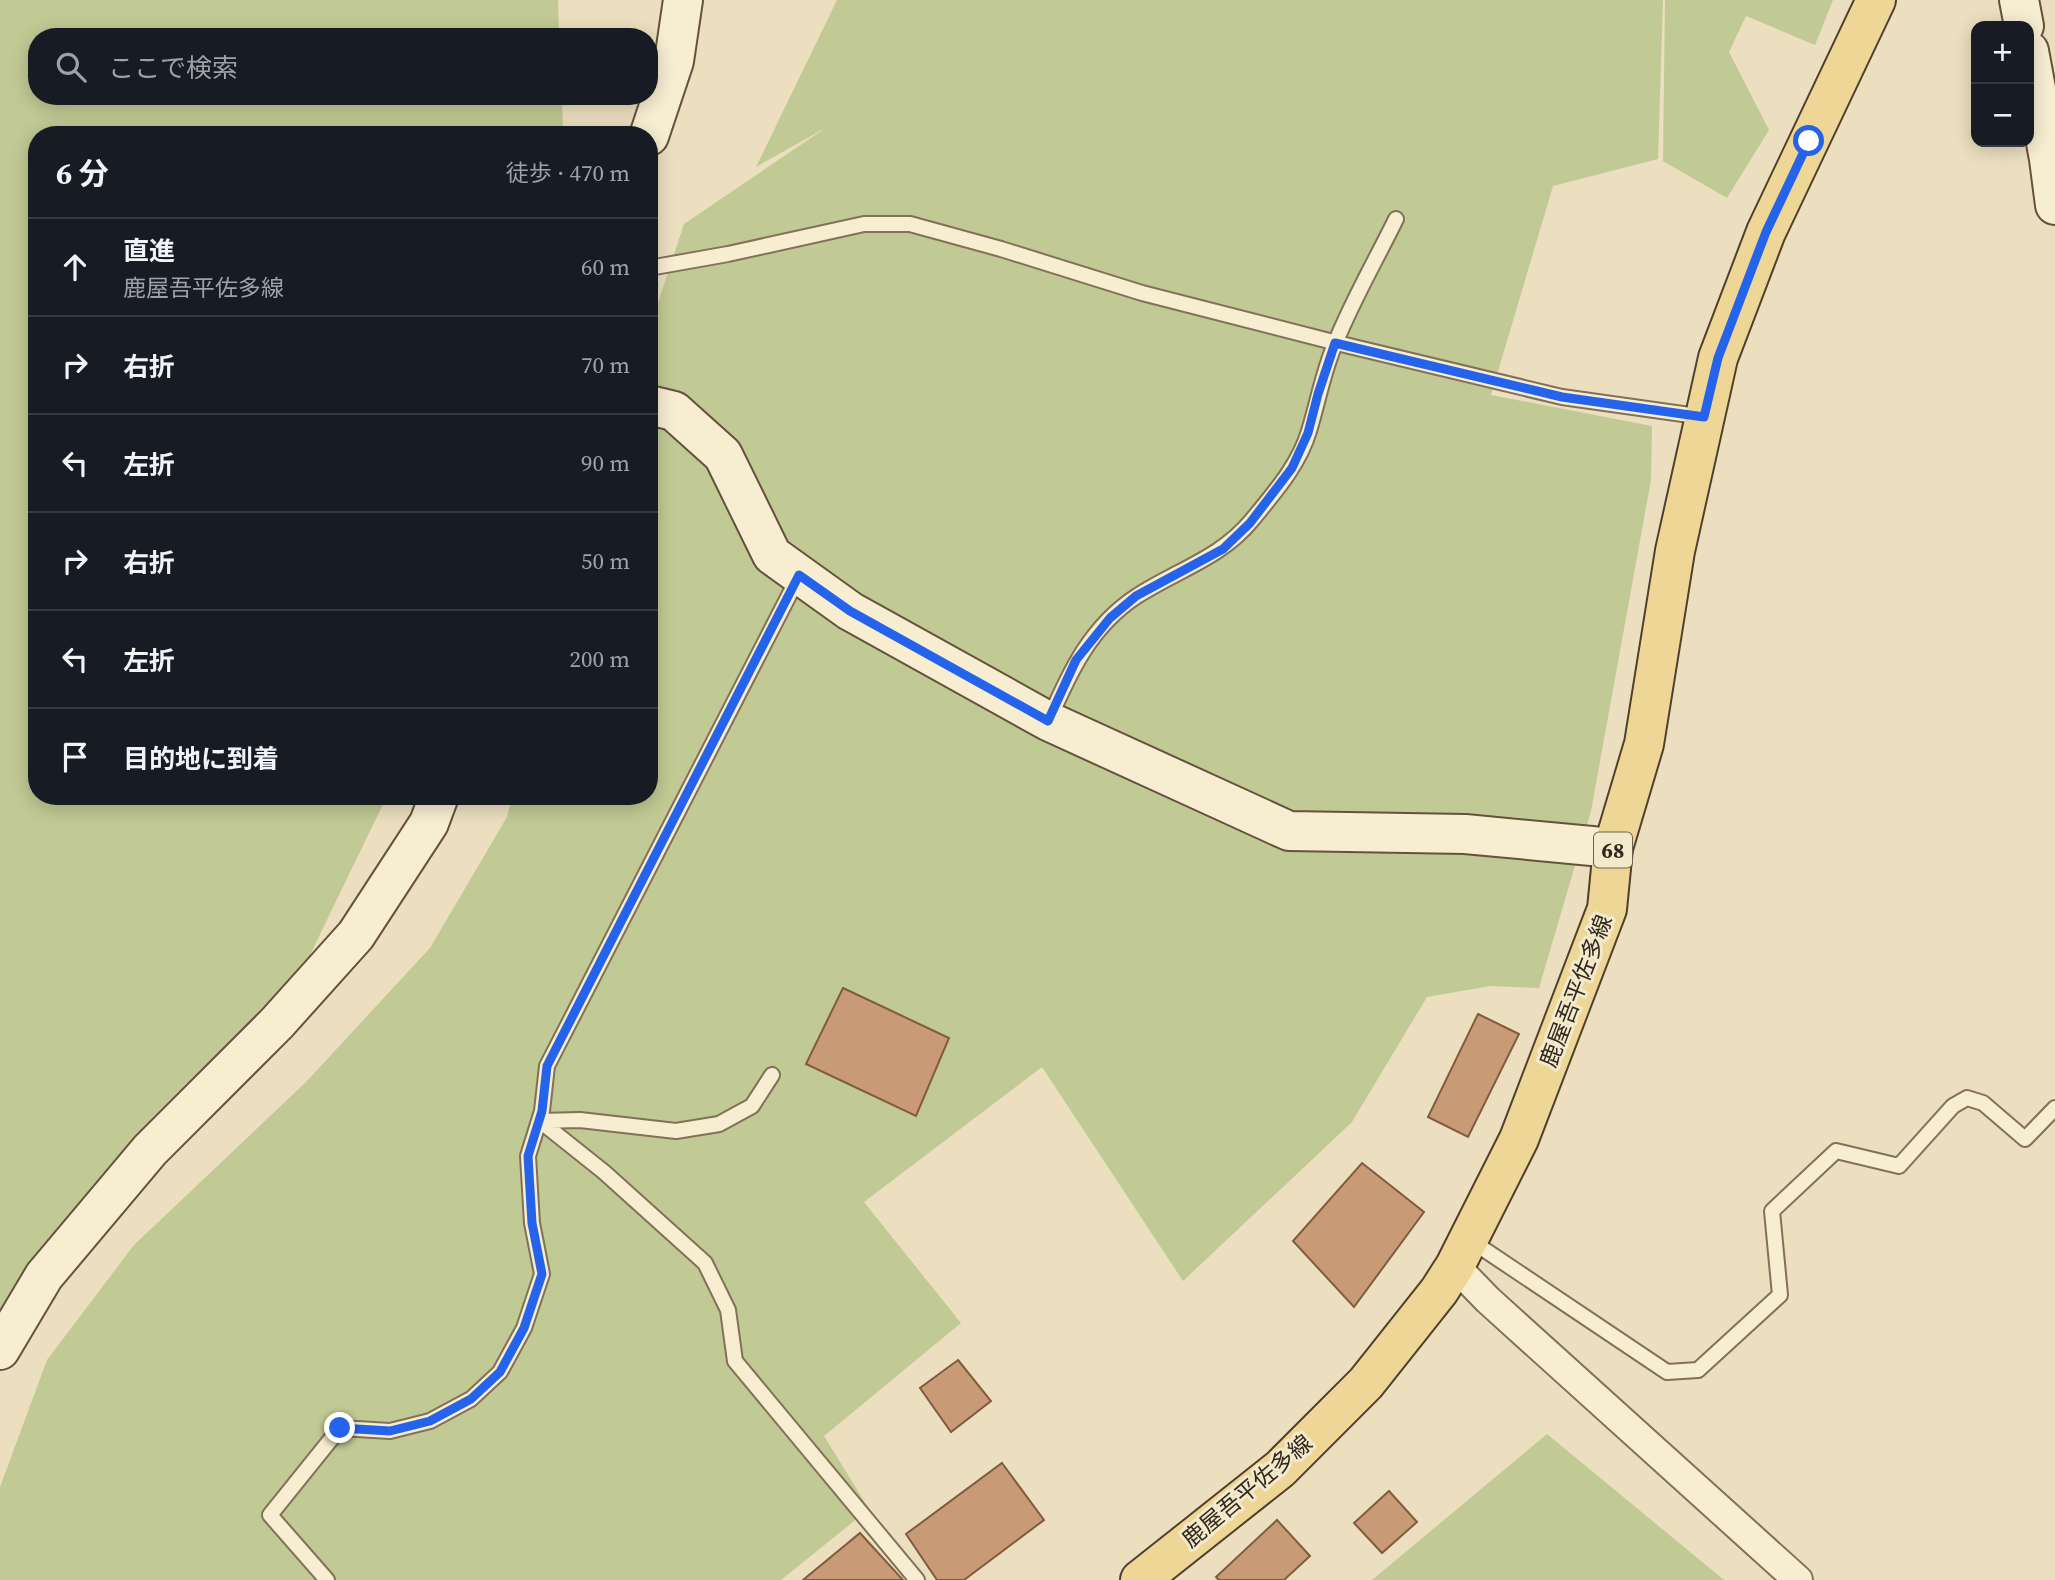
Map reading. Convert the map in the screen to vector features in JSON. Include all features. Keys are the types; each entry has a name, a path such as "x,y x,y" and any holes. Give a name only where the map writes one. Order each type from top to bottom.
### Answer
{"main road":[{"name":"鹿屋吾平佐多線","path":"1140,1580 1280,1469 1366,1383 1439,1291 1462,1253 1519,1139 1608,909 1613,848 1644,744 1675,551 1718,358 1766,232 1876,0"}],"street":[{"path":"652,126 674,61 683,0"},
{"path":"2019,0 2023,21"},
{"path":"2034,78 2055,205"},
{"path":"658,407 674,411 723,455 772,555 850,611 1048,721 1289,831 1465,834 1613,848"},
{"path":"0,1350 44,1276 150,1150 277,1023 356,935 429,823 436,805"},
{"path":"1462,1253 1527,1336 1798,1580"}],"lane":[{"path":"1048,721 1076,660 1110,618 1136,596 1223,549 1250,523 1292,468 1308,433 1335,343 1396,219"},
{"path":"658,266 864,224 910,224 1142,293 1335,343 1562,397 1704,417"},
{"path":"327,1580 270,1515 340,1428 390,1431 430,1421 471,1399 500,1372 524,1328 542,1274 532,1223 528,1156 540,1121 547,1066 799,575"},
{"path":"540,1121 580,1120 676,1131 719,1124 752,1106 772,1075"},
{"path":"1462,1253 1667,1372 1698,1370 1780,1295 1772,1211 1836,1151 1899,1166 1952,1106 1966,1098 1983,1104 2025,1139 2055,1108"},
{"path":"540,1121 604,1172 705,1263 728,1310 736,1361 916,1580"}],"green space":[{"path":"0,0 558,0 559,28 28,28 28,105 562,105 563,126 28,126 28,805 383,805 277,1023 0,1348"},
{"path":"837,0 1663,0 1658,159 1553,186 1491,395 1652,426 1651,480 1591,811 1539,988 1490,986 1427,997 1352,1122 1183,1281 1042,1067 864,1202 961,1323 824,1436 869,1509 781,1580 0,1580 0,1487 47,1360 134,1245 306,1082 430,948 507,817 510,805 658,805 658,303 684,224 827,127 756,167"},
{"path":"1665,0 1833,0 1815,45 1746,16 1729,52 1769,130 1727,198 1663,161"},
{"path":"1547,1434 1724,1580 1372,1580"}],"building":[{"path":"843,988 949,1038 916,1116 806,1064"},
{"path":"1478,1014 1519,1034 1468,1137 1428,1117"},
{"path":"1362,1163 1424,1212 1354,1307 1293,1241"},
{"path":"958,1360 991,1401 951,1432 920,1388"},
{"path":"1002,1463 1044,1520 964,1580 937,1580 906,1534"},
{"path":"1389,1491 1417,1522 1382,1553 1354,1523"},
{"path":"1277,1520 1310,1556 1284,1580 1219,1580 1216,1577"},
{"path":"860,1533 903,1580 803,1580"}],"route":[{"path":"340,1428 390,1431 430,1421 471,1399 500,1372 524,1328 542,1274 532,1223 528,1156 540,1121 547,1066 799,575 850,611 1048,721 1076,660 1110,618 1136,596 1223,549 1250,523 1292,468 1308,433 1335,343 1562,397 1704,417 1718,358 1766,232 1809,141"}]}
